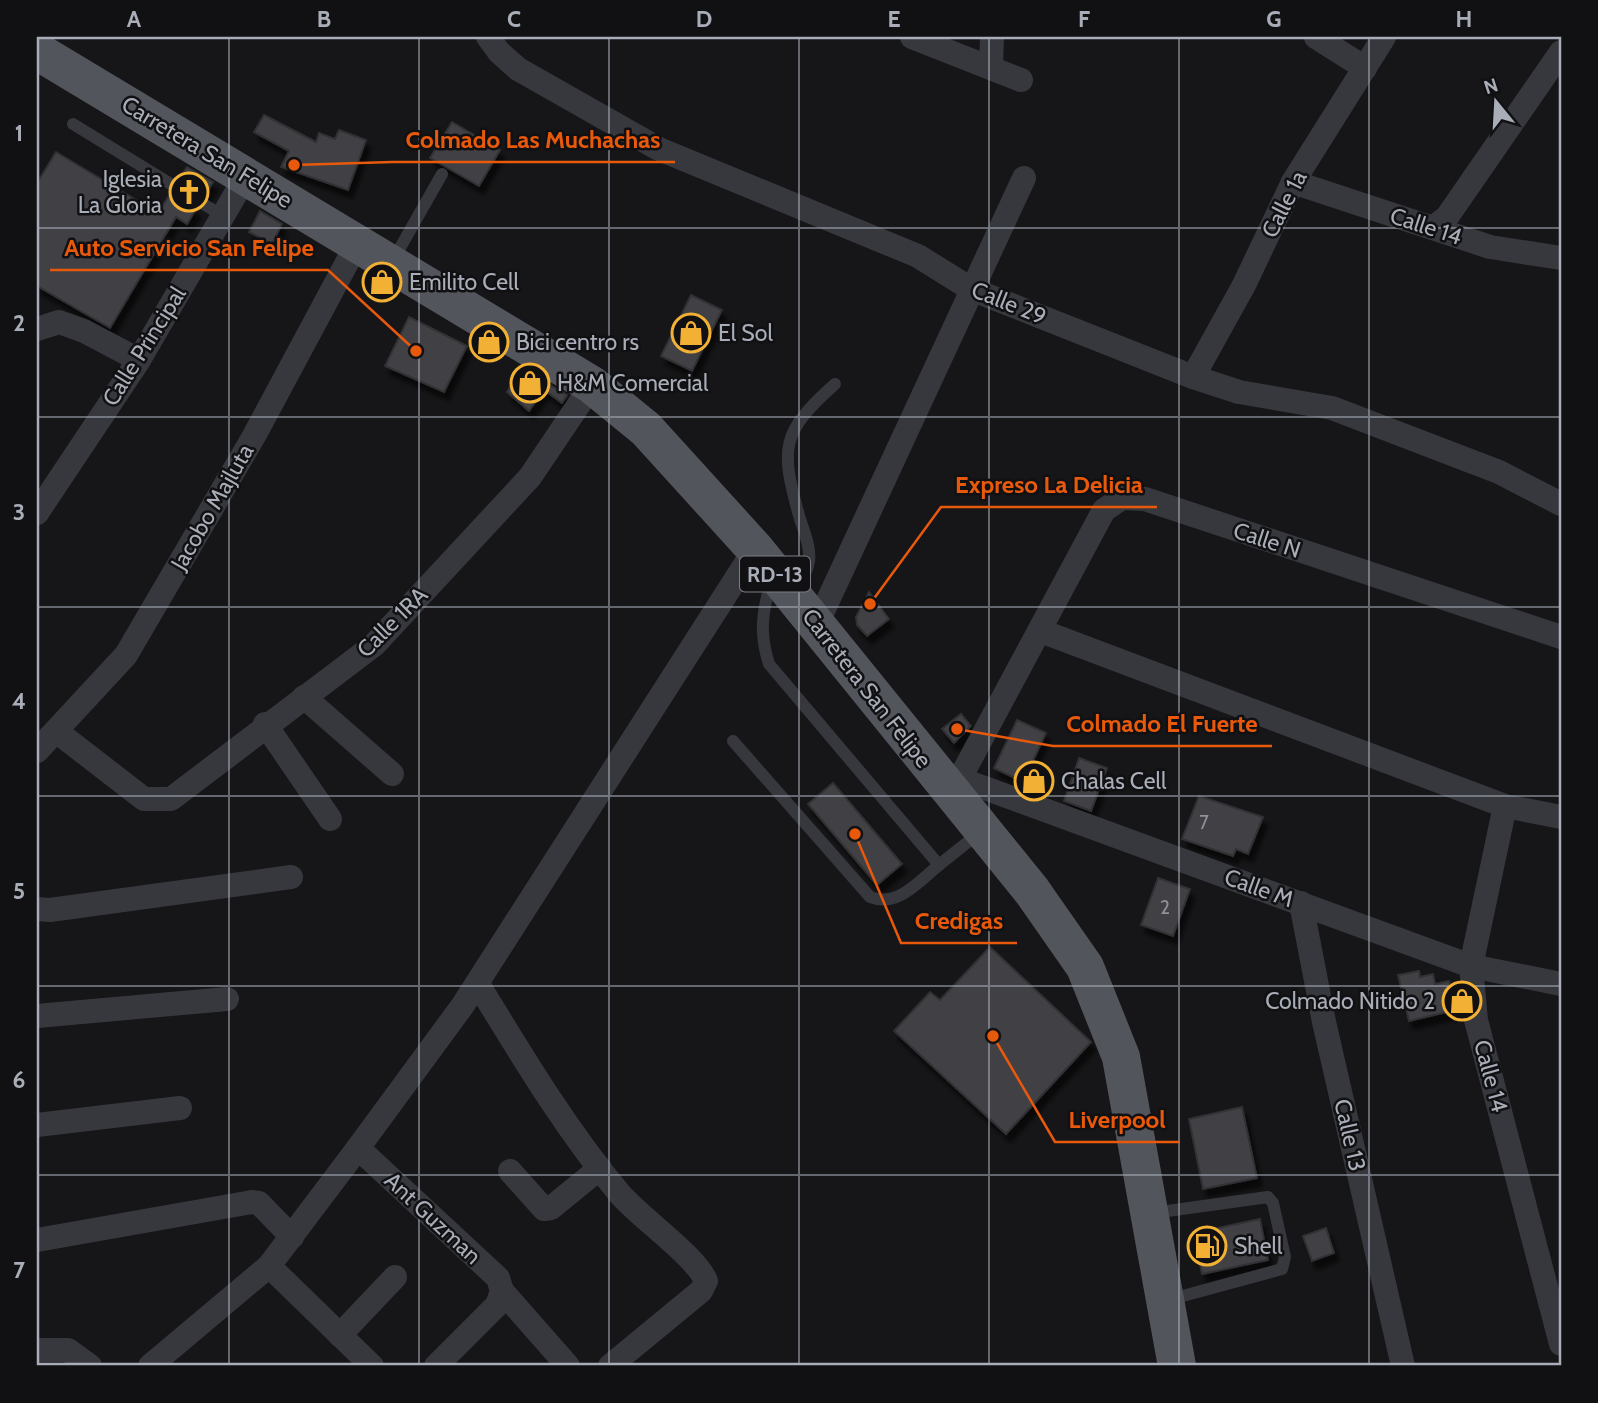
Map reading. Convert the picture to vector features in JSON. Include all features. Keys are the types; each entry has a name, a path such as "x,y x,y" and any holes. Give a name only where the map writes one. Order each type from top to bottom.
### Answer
{"main road":[{"name":"Carretera San Felipe","path":"37,51 592,385 646,429 785,586 956,787 982,831 1032,891 1084,967 1121,1057 1177,1366"}],"street":[{"name":"Calle 29","path":"488,37 499,52 518,69 659,149 918,256 971,289 1239,392 1332,408 1499,472 1561,504"},
{"path":"912,37 1021,80"},
{"path":"991,66 992,37"},
{"path":"1316,37 1365,68"},
{"name":"Calle 1a","path":"1193,376 1244,285 1293,182 1384,37"},
{"path":"1433,228 1447,217 1561,52"},
{"name":"Calle Principal","path":"37,513 139,360 246,176"},
{"path":"150,1366 269,1266 478,984 785,586 971,289 1024,178"},
{"name":"Calle 14","path":"1293,182 1490,247 1561,258"},
{"name":"Jacobo Majluta","path":"37,751 126,655 254,436 358,242"},
{"path":"37,329 59,322 84,331 139,360"},
{"name":"Calle 1RA","path":"56,731 144,799 171,799 265,724 374,645 530,477 592,385"},
{"name":"Calle N","path":"956,787 1104,510 1113,501 1144,499 1561,637"},
{"path":"1041,631 1505,806 1561,817"},
{"path":"304,697 392,774"},
{"path":"265,724 330,819"},
{"name":"Calle M","path":"956,787 1301,904 1471,966 1561,985"},
{"name":"Calle 14","path":"1505,806 1471,966 1476,1020 1561,1343"},
{"path":"37,909 50,910 290,877"},
{"name":"Calle 13","path":"1301,904 1324,1022 1403,1366"},
{"path":"478,984 546,1097 600,1168 641,1217 691,1261 706,1281 701,1291 610,1366"},
{"path":"37,1017 228,999"},
{"path":"37,1125 180,1108"},
{"name":"Ant Guzman","path":"358,1148 498,1278 502,1291 568,1366"},
{"path":"510,1171 539,1207 544,1209 551,1208 600,1168"},
{"path":"37,1240 252,1202 259,1203 292,1237"},
{"path":"269,1266 372,1366"},
{"path":"340,1335 395,1277"},
{"path":"436,1366 497,1305 502,1291"},
{"path":"37,1350 68,1350 90,1366"}],"lane":[{"path":"73,124 223,216"},
{"path":"391,262 442,174"},
{"path":"835,384 804,412 790,436 787,464 808,547 809,561 761,612 762,642 769,664 939,865"},
{"path":"733,741 870,897 882,902 898,898 982,831"},
{"path":"1149,1213 1268,1197 1273,1203 1285,1257 1282,1269 1165,1301"}],"building":[{"path":"264,115 316,142 319,133 335,139 339,130 366,140 348,190 281,167 289,151 254,132"},
{"path":"452,122 500,150 479,186 430,158"},
{"path":"56,152 158,213 170,194 196,209 187,224 176,217 110,328 37,286 37,183"},
{"path":"187,167 213,182 205,195 179,179"},
{"path":"260,211 282,224 272,244 249,232"},
{"name":"El Sol","path":"691,295 722,310 692,371 661,356"},
{"path":"409,317 467,346 444,392 385,366"},
{"name":"H&M Comercial","path":"521,368 567,395 562,403 544,390 529,411 507,392"},
{"path":"869,592 889,619 867,636 857,625 856,617"},
{"path":"961,714 971,726 954,743 942,729"},
{"path":"1017,720 1046,733 1023,782 994,768"},
{"path":"1079,758 1107,768 1091,811 1064,801"},
{"path":"833,783 902,864 877,885 808,804"},
{"path":"1199,796 1263,817 1248,854 1236,849 1233,856 1182,839"},
{"path":"1158,878 1190,889 1173,936 1141,925"},
{"path":"990,947 1091,1042 1006,1134 894,1031 930,992 940,1000"},
{"path":"1419,971 1420,977 1433,974 1435,984 1449,981 1451,988 1458,986 1460,1009 1409,1021 1398,975"},
{"path":"1242,1107 1257,1178 1203,1189 1189,1119"},
{"path":"1260,1219 1268,1260 1202,1274 1194,1233"},
{"path":"1326,1228 1334,1253 1312,1261 1303,1236"}],"place":[{"name":"Colmado Las Muchachas","path":"294,165"},
{"name":"Iglesia La Gloria","path":"189,192"},
{"name":"Emilito Cell","path":"382,282"},
{"name":"El Sol","path":"691,333"},
{"name":"Bici centro rs","path":"489,342"},
{"name":"Auto Servicio San Felipe","path":"416,351"},
{"name":"H&M Comercial","path":"530,383"},
{"name":"Expreso La Delicia","path":"870,604"},
{"name":"Colmado El Fuerte","path":"957,729"},
{"name":"Chalas Cell","path":"1034,781"},
{"name":"Credigas","path":"855,834"},
{"name":"Colmado Nitido 2","path":"1462,1001"},
{"name":"Liverpool","path":"993,1036"},
{"name":"Shell","path":"1207,1246"}]}
